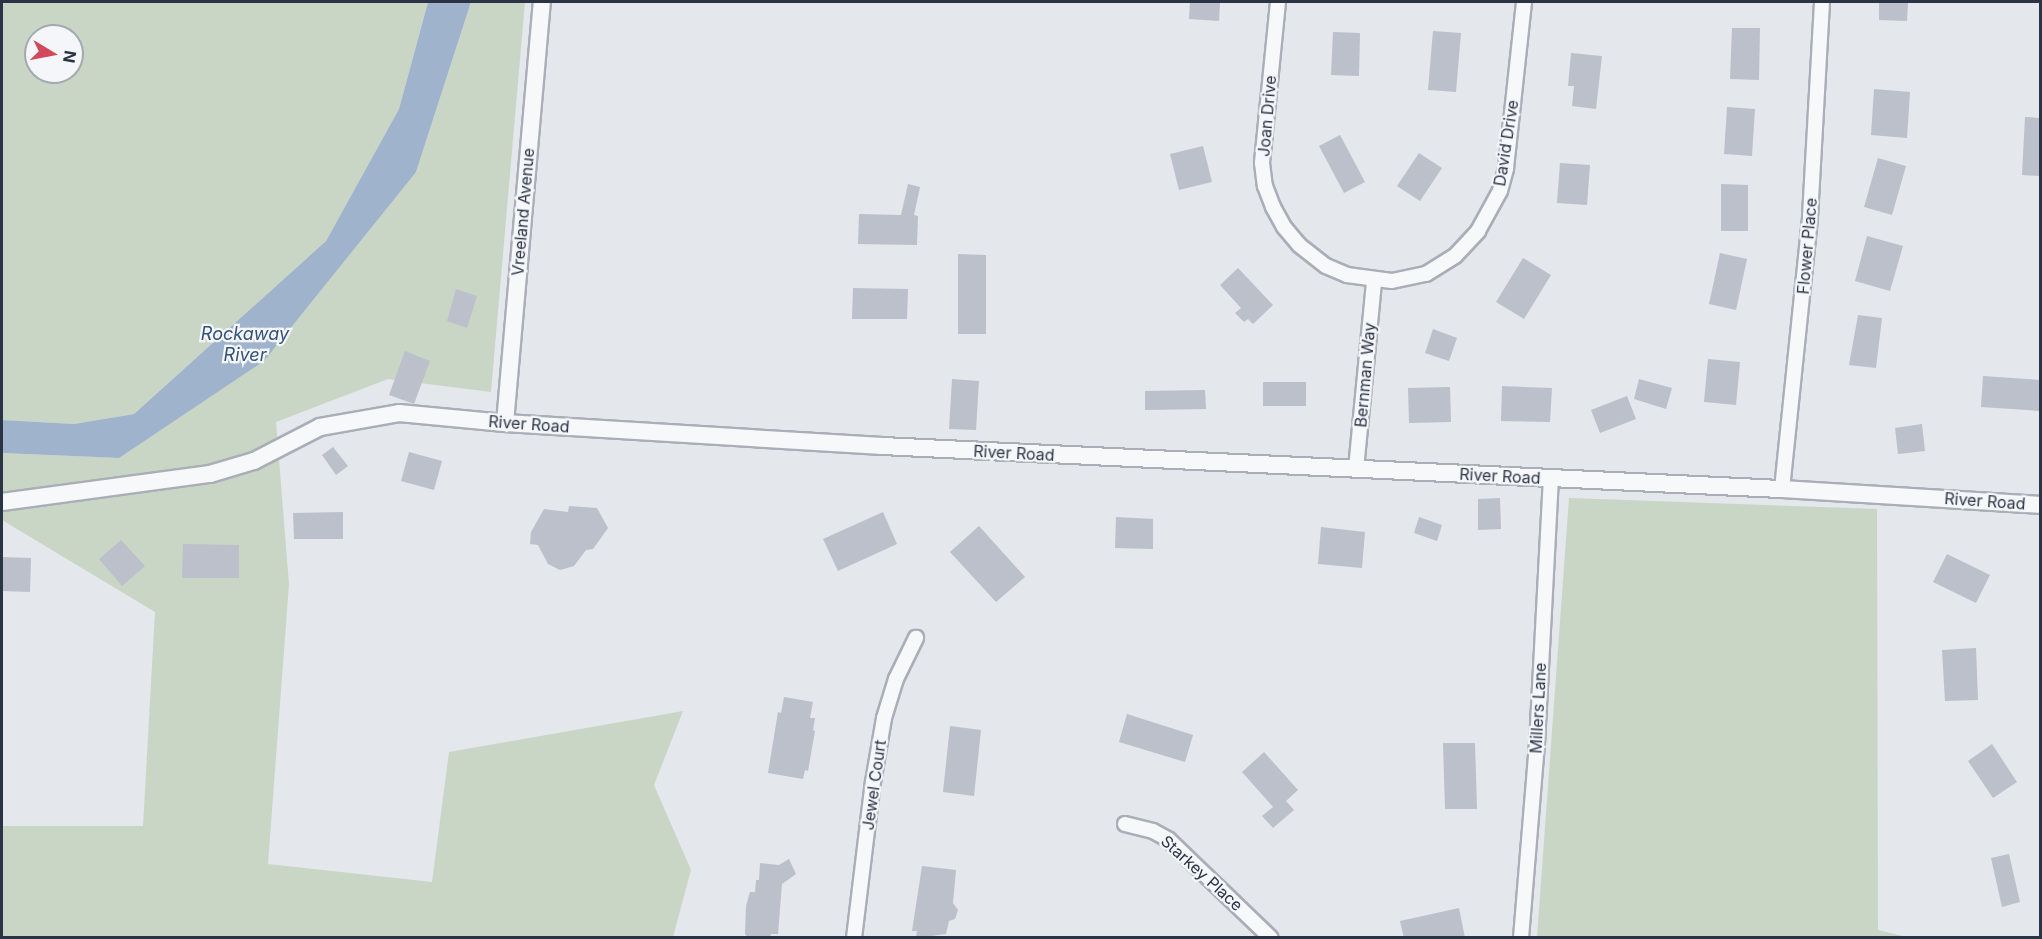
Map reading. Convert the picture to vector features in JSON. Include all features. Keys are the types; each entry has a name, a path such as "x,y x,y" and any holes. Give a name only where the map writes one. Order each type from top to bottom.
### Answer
{"street":[{"name":"Vreeland Avenue","path":"505,423 542,2"},
{"name":"Joan Drive","path":"1278,2 1262,163 1265,186 1284,227 1307,253 1347,275 1374,281"},
{"name":"David Drive","path":"1374,281 1415,278 1446,263 1464,249 1495,201 1506,168 1524,2"},
{"name":"Flower Place","path":"1782,489 1810,217 1822,2"},
{"name":"Bernman Way","path":"1356,469 1374,281"},
{"name":"River Road","path":"2,502 210,474 254,461 299,436 343,421 399,413 505,423 882,447 1782,489 2040,505"},
{"name":"Millers Lane","path":"1521,938 1537,733 1551,478"},
{"name":"Jewel Court","path":"854,938 873,782 884,718 896,679 916,638"},
{"name":"Starkey Place","path":"1125,824 1153,831 1169,840 1271,938"}],"green space":[{"path":"2,2 428,2 399,109 326,241 134,414 74,424 2,420"},
{"path":"471,2 525,2 491,392 388,379 276,422 289,584 268,864 432,882 449,752 683,711 654,785 691,870 673,937 2,938 2,826 143,826 155,612 2,520 2,453 119,458 416,172"},
{"path":"1569,498 1877,509 1878,930 1907,937 1537,937"}],"water":[{"name":"Rockaway River","path":"428,2 471,2 416,172 264,361 119,458 2,453 2,420 74,424 134,414 326,241 399,109"}],"building":[{"path":"1190,2 1220,2 1219,21 1189,19"},
{"path":"1879,2 1908,2 1907,21 1879,20"},
{"path":"1732,28 1760,28 1759,80 1730,79"},
{"path":"1433,31 1461,33 1456,92 1428,90"},
{"path":"1333,32 1360,33 1359,76 1331,75"},
{"path":"1571,53 1602,56 1596,109 1572,106 1574,86 1568,86"},
{"path":"1874,89 1910,92 1907,138 1871,135"},
{"path":"1727,107 1755,109 1752,156 1724,154"},
{"path":"2025,117 2040,118 2040,176 2022,175"},
{"path":"1340,135 1365,182 1344,193 1319,146"},
{"path":"1203,146 1212,182 1179,190 1170,154"},
{"path":"1419,153 1442,168 1420,201 1397,186"},
{"path":"1878,158 1906,166 1892,215 1864,207"},
{"path":"1560,163 1590,165 1587,205 1557,203"},
{"path":"908,184 920,187 914,215 918,216 917,245 858,244 859,214 901,215"},
{"path":"1721,184 1748,185 1748,231 1721,231"},
{"path":"1867,236 1903,246 1890,291 1855,281"},
{"path":"1720,253 1747,259 1736,310 1709,304"},
{"path":"958,254 986,255 986,334 958,334"},
{"path":"1523,258 1551,275 1524,319 1496,302"},
{"path":"1238,268 1273,305 1253,324 1248,319 1244,322 1235,313 1241,308 1220,285"},
{"path":"853,288 908,289 907,319 852,319"},
{"path":"456,289 477,296 467,328 447,321"},
{"path":"1858,315 1882,318 1876,368 1849,365"},
{"path":"1433,329 1457,338 1449,361 1425,353"},
{"path":"405,351 430,361 414,404 389,395"},
{"path":"1708,359 1740,362 1736,405 1704,402"},
{"path":"1983,376 2040,380 2040,411 1981,407"},
{"path":"952,379 979,381 976,430 949,429"},
{"path":"1639,379 1672,388 1666,409 1634,399"},
{"path":"1263,382 1306,382 1306,406 1263,406"},
{"path":"1502,386 1552,388 1550,422 1501,421"},
{"path":"1450,387 1451,422 1409,423 1408,388"},
{"path":"1205,390 1206,409 1145,410 1145,391"},
{"path":"1627,396 1636,419 1600,433 1591,410"},
{"path":"1922,424 1925,451 1898,454 1895,428"},
{"path":"333,447 348,466 336,475 322,455"},
{"path":"409,452 442,461 434,490 401,481"},
{"path":"1500,498 1501,529 1478,530 1478,499"},
{"path":"569,506 597,508 608,528 593,549 586,550 574,566 560,570 548,564 538,545 530,544 531,532 544,509 568,512"},
{"path":"343,512 343,539 294,539 293,513"},
{"path":"883,512 897,544 838,571 823,539"},
{"path":"1116,517 1153,519 1153,549 1115,548"},
{"path":"1419,517 1442,525 1437,541 1414,533"},
{"path":"979,526 1025,577 996,602 950,552"},
{"path":"1321,527 1365,532 1362,568 1318,564"},
{"path":"121,540 145,566 122,586 99,559"},
{"path":"183,544 239,545 239,578 182,578"},
{"path":"1947,554 1990,575 1976,603 1933,582"},
{"path":"2,557 31,558 30,592 2,591"},
{"path":"1976,648 1978,700 1945,701 1942,650"},
{"path":"784,697 813,702 810,718 815,718 813,730 815,731 808,771 805,770 803,779 768,773 778,712 781,713"},
{"path":"1127,714 1193,735 1185,762 1119,742"},
{"path":"950,726 981,730 974,796 943,792"},
{"path":"1443,743 1475,743 1477,809 1445,809"},
{"path":"1992,744 2017,782 1993,798 1968,761"},
{"path":"1264,752 1298,790 1286,801 1294,810 1273,828 1262,816 1273,807 1242,772"},
{"path":"2009,854 2020,902 2002,907 1991,858"},
{"path":"789,859 796,874 782,884 778,934 771,934 770,938 748,938 745,934 746,906 750,892 755,892 756,880 759,880 760,863 779,865"},
{"path":"922,866 956,870 953,903 958,910 955,919 949,921 946,934 916,938 917,931 912,931"},
{"path":"1459,908 1465,938 1404,938 1400,921"}]}
